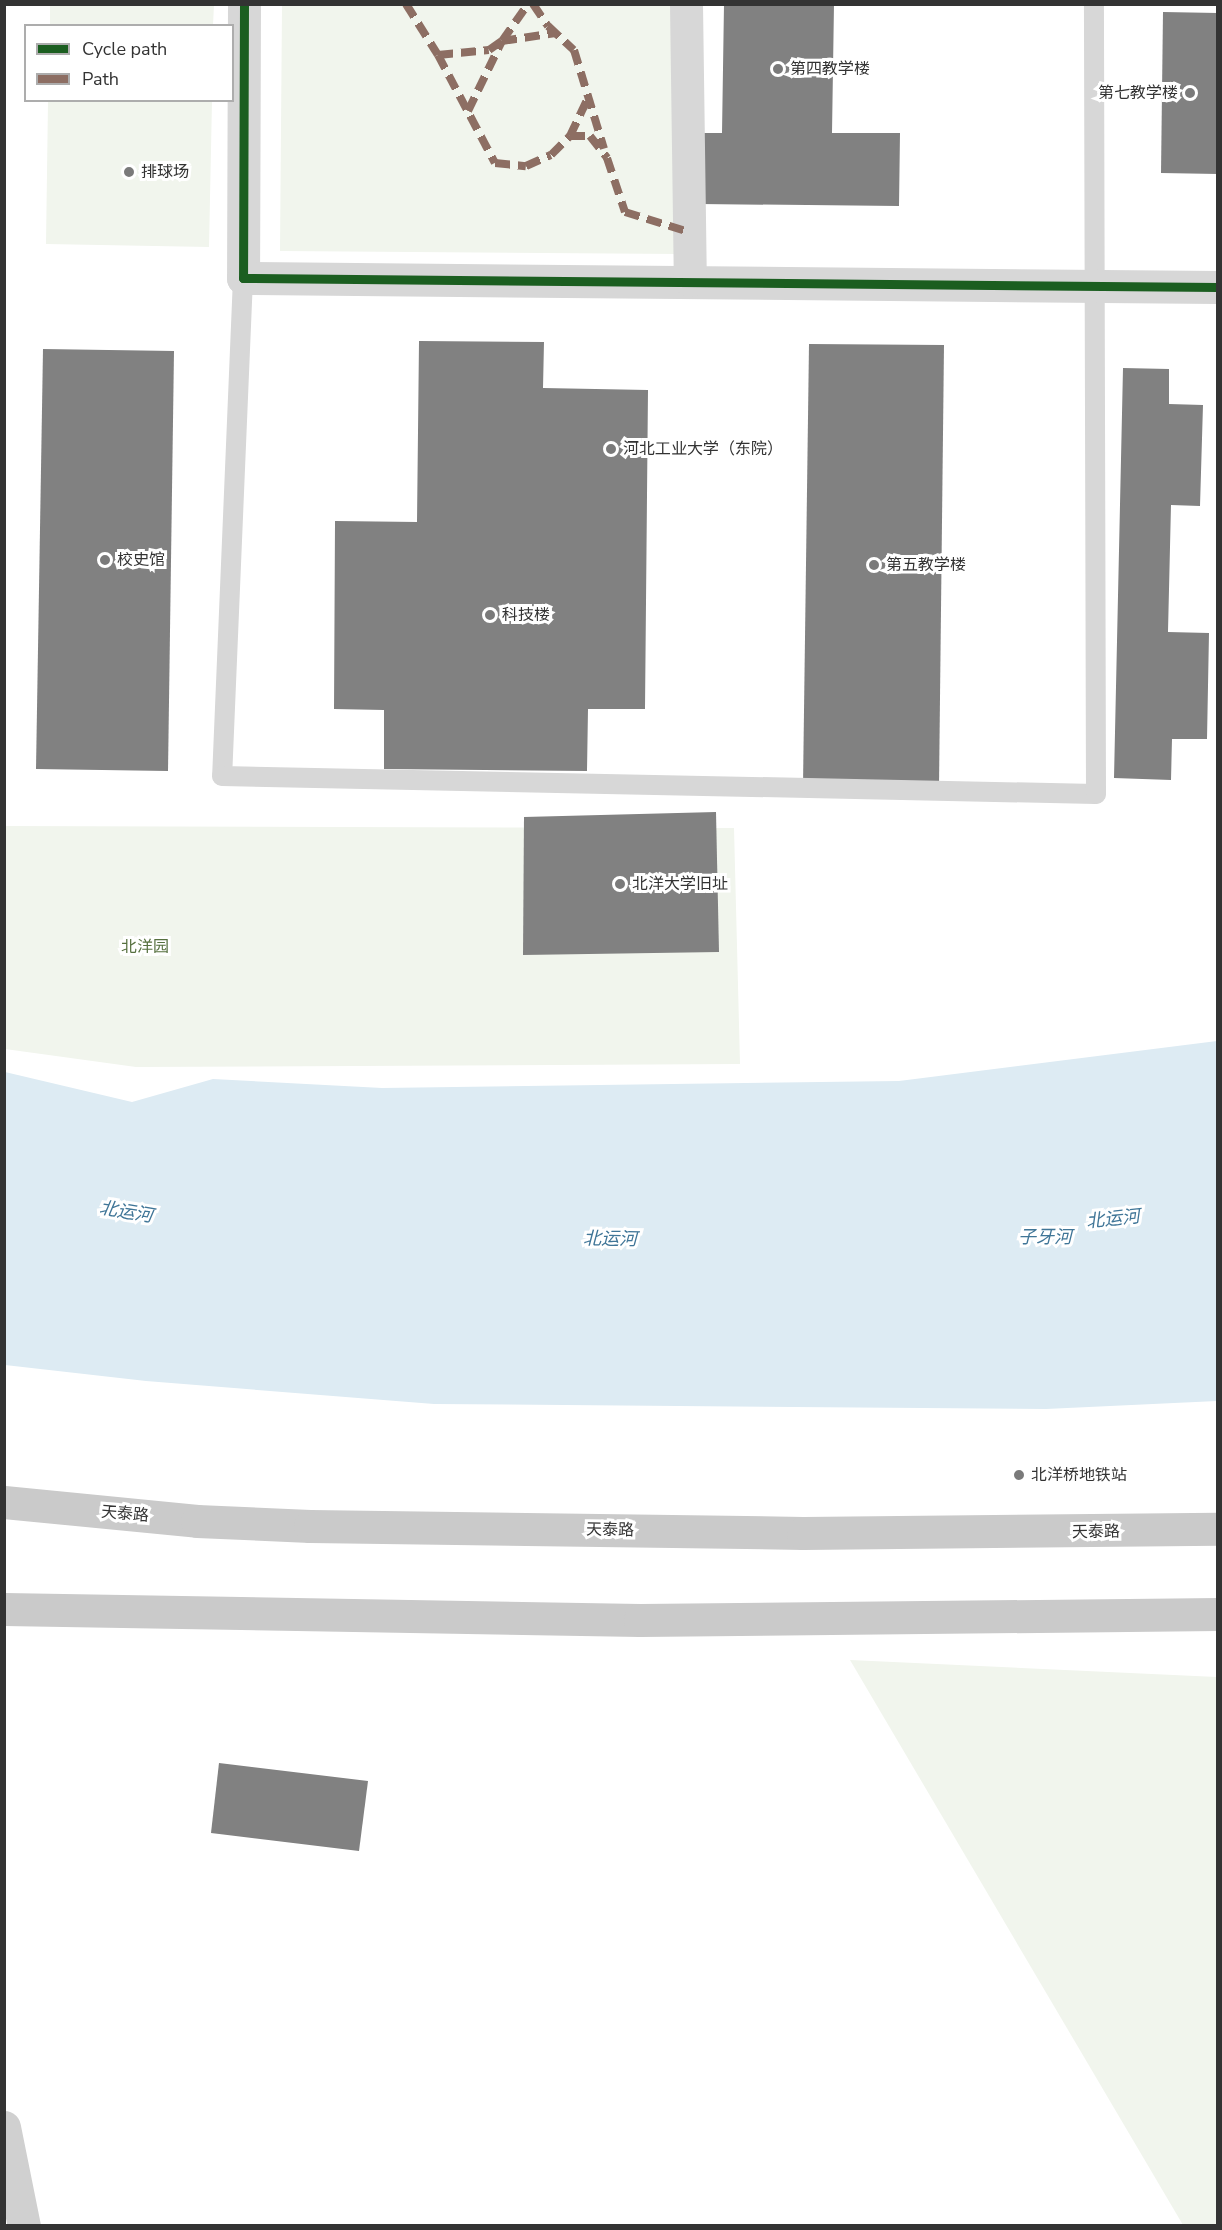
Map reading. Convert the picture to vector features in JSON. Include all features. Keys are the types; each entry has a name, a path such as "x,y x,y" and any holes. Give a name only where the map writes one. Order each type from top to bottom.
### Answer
{"main road":[{"name":"天泰路","path":"4,1502 197,1521 310,1526 803,1533 1218,1529"},
{"path":"4,1609 640,1620 1218,1614"},
{"path":"4,2127 24,2226"}],"street":[{"path":"244,4 243,278 1093,283 1218,287"},
{"path":"686,4 690,280"}],"lane":[{"path":"243,278 222,776 1096,794 1094,4"}],"green space":[{"path":"50,5 214,5 213,24 50,24"},
{"path":"282,5 682,5 680,254 280,251"},
{"name":"排球场","path":"48,102 212,102 209,247 46,244"},
{"name":"北洋园","path":"5,826 734,828 740,1064 136,1067 5,1049"},
{"path":"850,1660 1217,1677 1217,2225 1183,2225"}],"water":[{"name":"子牙河","path":"1217,1041 1217,1401 1046,1409 434,1404 146,1381 5,1365 5,1072 132,1102 213,1079 382,1088 899,1081"}],"building":[{"name":"第四教学楼","path":"724,4 834,4 832,133 900,133 899,206 700,204 701,133 722,133"},
{"name":"第七教学楼","path":"1163,12 1218,13 1218,174 1161,173"},
{"name":"科技楼","path":"419,341 544,342 543,388 648,390 645,709 588,709 587,771 384,769 384,710 334,709 335,521 417,522"},
{"name":"第五教学楼","path":"809,344 944,345 939,786 803,785"},
{"name":"校史馆","path":"43,349 174,351 168,771 36,769"},
{"path":"1123,368 1169,369 1169,404 1203,405 1200,506 1171,505 1168,632 1209,633 1207,739 1172,739 1171,780 1114,778"},
{"name":"北洋大学旧址","path":"716,812 719,952 523,955 524,817"},
{"path":"219,1763 368,1781 359,1851 211,1833"}],"marked path":[{"path":"406,4 438,55 495,163 526,166 551,155 570,136 590,136 607,158 625,212 689,232"},
{"path":"438,55 489,50 502,41 528,4"},
{"path":"533,4 548,26 574,50 604,149"},
{"path":"468,111 502,41 555,33"},
{"path":"570,136 588,98"}],"cycle path":[{"path":"244,4 243,278 1218,287"}],"place":[{"name":"第四教学楼","path":"778,69"},
{"name":"第七教学楼","path":"1190,93"},
{"name":"排球场","path":"129,172"},
{"name":"河北工业大学（东院）","path":"611,449"},
{"name":"校史馆","path":"105,560"},
{"name":"第五教学楼","path":"874,565"},
{"name":"科技楼","path":"490,615"},
{"name":"北洋大学旧址","path":"620,884"},
{"name":"北洋桥地铁站","path":"1019,1475"}],"water label":[{"name":"北运河","path":"126,1212"},
{"name":"北运河","path":"1113,1219"},
{"name":"北运河","path":"610,1239"}]}
